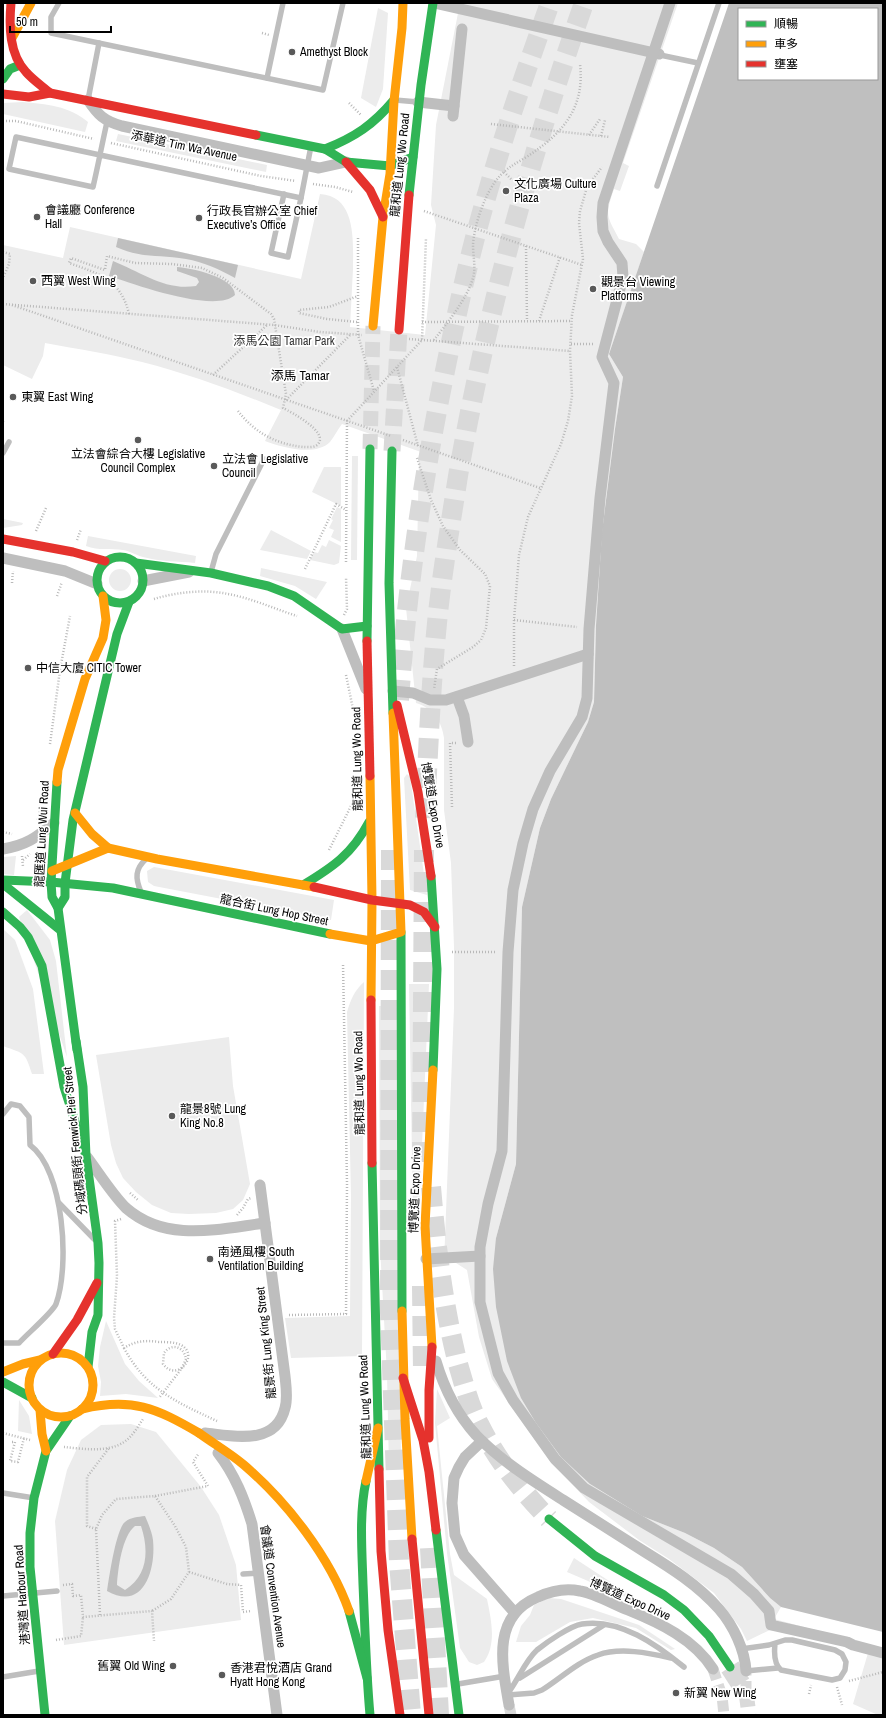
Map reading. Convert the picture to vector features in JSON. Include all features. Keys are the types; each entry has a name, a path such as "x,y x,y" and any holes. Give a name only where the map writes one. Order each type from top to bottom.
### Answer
{"main road":[{"path":"11,3 10,15 12,39 20,65 50,93"},
{"path":"3,23 17,3"},
{"path":"12,39 31,3"},
{"name":"龍和道 Lung Wo Road","path":"373,326 383,217 387,199 394,100 404,18 403,3"},
{"name":"龍和道 Lung Wo Road","path":"399,330 403,256 418,102 433,3"},
{"path":"3,79 5,73 13,66 20,65"},
{"name":"添華道 Tim Wa Avenue","path":"3,93 29,98 50,93 88,100 325,149 346,162 390,166"},
{"path":"325,149 364,131 380,118 394,100"},
{"path":"390,166 413,157"},
{"path":"346,162 370,190 383,217"},
{"name":"龍和道 Lung Wo Road","path":"370,449 367,626 372,900 370,1041 378,1428 381,1551 384,1594 400,1715"},
{"path":"392,451 389,582 401,932 401,1212 403,1378 413,1563 429,1715"},
{"path":"3,539 72,552 105,561"},
{"path":"97,584 98,572 105,561 117,556 124,557 136,563 210,573 268,586 294,596 340,627 367,626"},
{"path":"3,884 59,930 58,908 65,897 70,832 117,634 129,602 139,594 143,581 142,572 136,563"},
{"name":"龍匯道 Lung Wui Road","path":"58,908 52,897 51,882 58,770 85,679 104,638 106,620 103,596 97,584"},
{"path":"103,596 115,603 129,602"},
{"name":"博覽道 Expo Drive","path":"393,691 416,776 423,809 434,894 437,988 425,1226 432,1347"},
{"path":"75,812 92,834 108,848 148,857 303,884 372,900 418,908 424,912 435,927"},
{"path":"303,884 343,859 356,845 370,821"},
{"path":"52,871 108,848"},
{"path":"3,880 65,883"},
{"name":"龍合街 Lung Hop Street","path":"65,883 113,888 298,928 372,941 401,932"},
{"name":"分域碼頭街 Fenwick Pier Street","path":"58,908 77,1050"},
{"path":"3,912 20,926 28,937 38,956 45,978 64,1087 86,1156"},
{"name":"分域碼頭街 Fenwick Pier Street","path":"65,962 83,1087 86,1156 98,1243 98,1315 91,1338 88,1367"},
{"name":"分域碼頭街 Fenwick Pier Street","path":"53,1354 77,1320 94,1290 98,1278"},
{"path":"429,1472 429,1390 432,1347"},
{"path":"3,1372 23,1364 40,1360 53,1354 59,1353 72,1355 88,1367 92,1378 92,1392 87,1405 70,1416 53,1416 40,1410 30,1392 30,1379 32,1372 40,1360"},
{"path":"403,1378 423,1440 429,1472 459,1715"},
{"path":"3,1382 32,1398"},
{"name":"會議道 Convention Avenue","path":"82,1409 109,1403 141,1405 172,1417 199,1433"},
{"name":"港灣道 Harbour Road","path":"40,1410 42,1434 46,1451"},
{"name":"港灣道 Harbour Road","path":"45,1715 34,1594 30,1567 30,1533 34,1498 46,1451 70,1416"},
{"path":"370,1715 367,1678 362,1548 364,1491 378,1428"},
{"path":"199,1433 244,1466 257,1478 283,1506 319,1553 341,1590 367,1678"},
{"path":"549,1519 576,1542 602,1561 665,1596 686,1611 710,1637 730,1667"}],"street":[{"path":"433,3 657,54"},
{"path":"670,3 657,54 603,203 602,225 605,237 619,257 623,269 623,276 602,357 614,382 600,498 588,654 587,698 582,717 550,771 533,809 523,842 513,890 508,952 502,1151 488,1204 480,1256 480,1302 498,1373 513,1400 555,1459 584,1488 731,1574 754,1594 769,1611 772,1625 847,1642 883,1653"},
{"path":"418,102 453,111 462,29"},
{"path":"88,100 94,109 107,122"},
{"name":"添華道 Tim Wa Avenue","path":"107,122 307,166 320,168 346,162"},
{"path":"3,558 65,571 97,584"},
{"path":"143,581 196,571"},
{"path":"340,627 368,695"},
{"path":"393,691 413,693 433,700 446,700 588,654"},
{"path":"457,697 464,716 468,742"},
{"path":"3,849 20,846 39,835 54,823"},
{"path":"86,1156 125,1206 138,1216 153,1224 171,1230 190,1231 265,1223"},
{"name":"龍景街 Lung King Street","path":"199,1433 257,1436 273,1427 283,1415 286,1407 285,1376 260,1185"},
{"path":"426,1259 480,1256"},
{"name":"博覽道 Expo Drive","path":"432,1347 443,1384 467,1424 482,1440 498,1455 535,1482 687,1580 719,1609 732,1629 746,1661 746,1671"},
{"name":"會議道 Convention Avenue","path":"199,1433 229,1468 245,1501 252,1524 277,1715"},
{"path":"482,1440 465,1457 458,1467 454,1478 452,1503 455,1535 459,1546 468,1560 515,1613"},
{"name":"博覽道 Expo Drive","path":"508,1700 502,1648 508,1622 515,1613 531,1599 562,1590 581,1591 648,1618 671,1631 701,1653 713,1670"}],"lane":[{"path":"60,3 51,17 51,33 323,90 343,3"},
{"path":"267,78 283,3"},
{"path":"657,186 719,3"},
{"path":"88,100 100,43"},
{"path":"657,54 698,63"},
{"path":"394,100 418,102"},
{"path":"107,122 100,155 93,187 9,169 16,137 100,155 284,194 301,198"},
{"path":"284,194 271,253 288,257 311,146"},
{"path":"3,453 9,442"},
{"path":"210,573 216,554 264,459"},
{"path":"142,894 137,883 136,872 141,863 148,857"},
{"path":"3,1114 10,1104 20,1106 29,1117 30,1145 38,1151 50,1174 59,1203 63,1275 56,1305 19,1343 3,1344"},
{"path":"59,1203 69,1211 98,1243"},
{"path":"3,1493 34,1498"},
{"path":"243,1574 259,1573"},
{"path":"3,1596 57,1591"},
{"path":"508,1700 527,1664 538,1650 565,1632 582,1624 605,1625 635,1633 675,1659 684,1667"},
{"path":"518,1679 605,1625"},
{"path":"741,1649 775,1644 785,1640 792,1640 835,1650 842,1654 846,1662 845,1670 841,1676 832,1680 791,1673 778,1668 746,1671"},
{"path":"775,1644 774,1656 778,1668"},
{"path":"508,1700 542,1690 586,1660 608,1652 631,1652 675,1659"},
{"path":"3,1677 40,1671"},
{"path":"456,1685 505,1676"}],"path":[{"path":"434,340 448,322 467,292 473,278 473,245 476,229 494,183 504,172 536,150 558,132 572,115 579,97 581,76 580,64"},
{"path":"588,135 600,119"},
{"path":"601,136 605,120"},
{"name":"添華道 Tim Wa Avenue","path":"3,121 16,121 261,176 335,187 353,192 358,197"},
{"path":"491,124 610,137"},
{"path":"514,677 514,620 517,574 523,536 528,517 561,444 568,421 573,383 570,351 572,321 583,251 579,224 582,199 593,177 606,162"},
{"path":"504,172 512,180"},
{"path":"424,211 582,265"},
{"path":"358,238 358,335 374,391"},
{"path":"346,562 347,421 422,340 426,238"},
{"path":"526,246 527,321"},
{"path":"3,252 10,254 9,264 3,278"},
{"path":"129,314 124,298 114,284 95,272 69,263 71,258 105,270 107,256 135,263 172,264 202,268 223,278 271,314 286,400"},
{"path":"539,322 560,257"},
{"path":"357,322 327,319 299,313 299,310 329,307 358,296"},
{"path":"3,304 268,324 320,332 366,335"},
{"path":"7,304 540,488"},
{"path":"422,322 572,321"},
{"path":"213,375 268,324"},
{"path":"238,411 254,428 273,440 284,444 306,447 318,444 320,435 301,418 283,408 286,400 351,334"},
{"path":"406,338 570,351"},
{"path":"570,344 592,344"},
{"path":"396,367 418,446"},
{"path":"417,458 431,500 443,526 460,550 485,574 490,586 484,634 473,648 437,669 433,700"},
{"path":"305,569 336,504 346,510"},
{"path":"34,535 46,508"},
{"path":"12,576 12,583"},
{"path":"340,627 347,609 346,577"},
{"path":"154,599 166,595 200,592 228,594 299,616"},
{"path":"49,748 60,670 70,616"},
{"path":"514,620 576,627"},
{"name":"龍和道 Lung Wo Road","path":"346,672 354,715"},
{"path":"452,807 450,743 468,742"},
{"name":"龍和道 Lung Wo Road","path":"329,850 352,804 355,784"},
{"name":"龍匯道 Lung Wui Road","path":"33,823 39,819 41,807"},
{"path":"3,832 16,834"},
{"path":"452,952 508,952"},
{"name":"龍和道 Lung Wo Road","path":"288,1315 346,1314 347,1184 343,963"},
{"path":"120,1220 115,1220 117,1276 114,1318 115,1328 124,1348 139,1372 152,1385 166,1395 220,1423"},
{"path":"124,1348 130,1344 142,1341 166,1342 181,1345 187,1353 187,1360 182,1368 172,1370 164,1366 162,1356 167,1349 175,1347 183,1350 186,1359 182,1368 156,1403"},
{"path":"96,1529 87,1526 87,1477 109,1448 129,1438 147,1415"},
{"path":"3,1434 24,1438 18,1462 10,1461 14,1445 14,1442 12,1442"},
{"path":"100,1615 96,1529 102,1515 116,1499 155,1496 208,1486 193,1462 199,1452"},
{"path":"83,1617 152,1611 171,1599 189,1572 186,1547 175,1526 155,1496"},
{"path":"189,1572 227,1584 241,1584 243,1612 252,1611"},
{"path":"56,1640 81,1636 83,1617 81,1595 73,1596 72,1588"},
{"path":"152,1611 154,1640"},
{"path":"809,1694 812,1680"},
{"path":"836,1684 842,1705"}],"green space":[{"name":"添馬公園 Tamar Park","path":"460,3 678,3 623,163 629,166 620,191 614,189 608,210 609,219 619,239 636,244 644,252 609,354 623,377 602,532 596,625 594,702 588,722 551,799 540,828 522,907 516,1164 496,1238 590,1484 642,1516 685,1533 714,1548 742,1567 770,1598 781,1607 774,1619 883,1648 883,1715 878,1715 853,1704 868,1653 803,1635 770,1630 747,1641 741,1629 714,1593 669,1559 639,1540 589,1502 550,1461 492,1379 479,1337 467,1270 456,1263 444,1263 454,1008 454,947 451,863 444,810 444,738 441,726 436,716 427,708 416,703 406,608 417,556 419,455 421,452 342,424 330,442 324,447 316,449 307,450 289,448 265,441 281,410 195,377 118,356 45,343 43,356 32,379 3,365 3,245 63,258 70,227 301,279 320,194 332,197 341,203 347,212 350,222 353,247 353,269 350,327 425,335 436,225 431,205 436,125"},
{"path":"378,8 388,13 383,89 376,107 361,98"},
{"path":"23,102 48,105 73,112 88,122 85,132 3,114 3,103"},
{"path":"118,134 267,165 266,172 116,141"},
{"path":"352,456 358,456 357,560 351,560"},
{"path":"324,467 341,467 341,506 312,492"},
{"path":"337,507 341,509 341,542 331,537 334,530 329,528 333,520 331,519"},
{"path":"3,519 23,523 22,525 3,528"},
{"path":"271,530 311,551 307,559 260,550"},
{"path":"88,536 196,556 195,563 156,560 123,550 91,548 86,546"},
{"path":"329,540 341,546 339,563 334,565 310,560 314,552 318,553 322,545 326,547"},
{"path":"261,568 327,582 316,599 295,586 260,576"},
{"path":"120,569 128,572 131,580 128,588 120,591 112,588 109,580 112,572"},
{"path":"407,774 410,777 427,895 410,890 404,778"},
{"path":"16,856 14,875 3,874 3,857"},
{"path":"154,867 334,900 331,920 154,886 148,882 147,871"},
{"path":"27,910 50,940 56,961 67,1057 19,917"},
{"path":"3,929 15,940 33,989 44,1074 32,1074 28,1061 23,1055 3,1046"},
{"path":"364,982 362,1356 291,1358 285,1318 350,1316 351,1196 347,1012 353,996"},
{"path":"409,984 429,984 419,1214 413,1215"},
{"path":"379,1006 397,1006 401,1468 389,1469 387,1374 380,1247"},
{"name":"龍景8號 Lung King No.8","path":"229,1037 233,1086 250,1184 243,1200 233,1209 216,1213 171,1213 152,1205 136,1192 123,1178 116,1163 111,1145 96,1055"},
{"path":"106,1321 125,1364 139,1381 158,1398 126,1394 100,1396 101,1382 98,1366 100,1347"},
{"path":"437,1389 450,1418 437,1426 450,1554 454,1575 487,1599 490,1615 492,1631 491,1647 484,1662 477,1665 469,1662 460,1648 447,1553 435,1423"},
{"path":"19,1400 29,1416 32,1434 18,1431"},
{"path":"131,1424 156,1432 201,1487 219,1515 236,1565 241,1620 64,1645 55,1521 67,1470 81,1440 101,1425"},
{"path":"574,1558 632,1596 630,1599 567,1572"},
{"path":"549,1598 561,1599 639,1625 675,1649 671,1650 636,1628 593,1618 570,1622 536,1642 516,1642 521,1626 530,1615 534,1605"}],"shaded area":[{"path":"729,3 883,3 883,1632 781,1607 770,1598 742,1567 714,1548 685,1533 642,1516 590,1484 561,1457 536,1423 521,1398 507,1361 496,1307 493,1269 496,1238 516,1164 522,907 540,828 551,799 588,722 594,702 596,625 602,532 623,377 609,354"},
{"path":"118,238 238,265 235,278 211,266 192,260 143,255 126,251 116,247"},
{"path":"113,261 153,280 174,286 196,286 199,282 197,278 177,271 177,267 192,269 220,278 228,283 233,289 235,295 225,300 210,301 174,296 155,291 109,276"},
{"path":"145,1516 151,1531 153,1551 150,1574 145,1584 139,1592 130,1596 120,1596 107,1591 116,1543 122,1526 127,1520","holes":["135,1526 141,1526 144,1535 146,1553 145,1562 138,1577 133,1584 125,1590 117,1585 118,1570 122,1553 127,1537 131,1531"]}],"tunnel":[{"path":"399,700 406,616 423,490 455,322 476,234 495,167 550,3"},
{"path":"425,818 438,613 458,476 469,416 511,237 545,119 584,3"},
{"path":"370,449 373,326"},
{"path":"392,451 399,330"},
{"path":"391,850 390,1312 399,1562 411,1715"},
{"path":"422,1162 424,850"},
{"path":"431,1187 444,1298 458,1364 475,1417 494,1450 519,1486 549,1519"},
{"path":"422,1286 423,1372"},
{"path":"430,1548 439,1715"},
{"path":"730,1667 746,1692"},
{"path":"713,1669 722,1696 724,1715"},
{"path":"746,1671 746,1692"},
{"path":"746,1692 749,1715"},
{"path":"509,1705 511,1715"}],"traffic: fast":[{"path":"409,195 421,85 433,3"},
{"path":"3,79 10,69 20,65"},
{"path":"325,149 345,140 363,129 379,117 394,100"},
{"path":"256,135 325,149 346,162 390,166"},
{"path":"390,166 413,157"},
{"path":"367,641 370,449"},
{"path":"392,451 389,583 393,713"},
{"path":"125,557 137,563 142,571 143,580 142,589 137,597 129,602 115,603 103,597 98,589 97,575 103,563 111,558 125,557"},
{"path":"136,563 211,573 268,586 294,596 342,629 367,626"},
{"path":"58,908 65,897 65,883 73,820 117,634 129,602"},
{"path":"57,782 51,882 52,897 58,908 77,1050"},
{"path":"303,885 333,866 341,859 356,843 369,822"},
{"path":"431,876 437,969 433,1070"},
{"path":"3,880 51,882 113,888 330,934"},
{"path":"3,884 59,929"},
{"path":"3,912 20,927 28,937 42,966 64,1087 86,1156"},
{"path":"401,932 402,1311"},
{"path":"76,1041 83,1087 86,1156 98,1243 99,1263 98,1315 92,1332 88,1367"},
{"path":"372,1163 379,1469"},
{"path":"3,1382 32,1398"},
{"path":"45,1715 30,1567 30,1533 34,1498 46,1451 70,1416"},
{"path":"366,1481 362,1506 362,1545 370,1715"},
{"path":"549,1519 595,1556 664,1595 684,1610 709,1636 730,1667"},
{"path":"436,1530 459,1715"},
{"path":"349,1611 367,1678"}],"traffic: slow":[{"path":"12,38 31,3"},
{"path":"373,326 383,217 390,174 394,101 402,28 403,3"},
{"path":"57,782 58,770 85,679 103,638 106,620 103,596"},
{"path":"330,934 371,941 401,932 393,713"},
{"path":"370,776 372,900 371,1000"},
{"path":"75,813 92,834 108,848"},
{"path":"52,871 108,848 157,859 314,887"},
{"path":"432,1347 425,1226 433,1070"},
{"path":"402,1311 405,1419 412,1539"},
{"path":"61,1353 73,1355 84,1362 91,1373 93,1385 91,1397 84,1408 73,1415 61,1417 49,1415 38,1408 31,1397 29,1385 31,1373 38,1362 49,1355 61,1353"},
{"path":"3,1372 23,1364 40,1360"},
{"path":"82,1409 115,1404 143,1407 170,1417 199,1433"},
{"path":"40,1410 42,1434 46,1451"},
{"path":"366,1481 378,1428"},
{"path":"199,1433 244,1465 291,1513 306,1532 331,1571 349,1611"}],"traffic: jam":[{"path":"11,3 10,30 16,57 20,65 29,75 50,93"},
{"path":"3,94 29,97 50,93 256,135"},
{"path":"346,162 370,190 383,217"},
{"path":"399,330 409,195"},
{"path":"3,539 73,552 105,561"},
{"path":"367,641 370,776"},
{"path":"397,705 418,792 431,876"},
{"path":"314,887 372,900 410,905 424,912 435,927"},
{"path":"371,1000 372,1163"},
{"path":"53,1354 77,1320 97,1283"},
{"path":"429,1438 429,1390 432,1347"},
{"path":"403,1378 423,1440 429,1472 436,1530"},
{"path":"379,1469 381,1551 388,1630 400,1715"},
{"path":"412,1539 429,1715"}],"place":[{"name":"Amethyst Block","path":"292,52"},
{"name":"文化廣場 Culture Plaza","path":"506,191"},
{"name":"會議廳 Conference Hall","path":"37,217"},
{"name":"行政長官辦公室 Chief Executive’s Office","path":"199,218"},
{"name":"西翼 West Wing","path":"33,281"},
{"name":"觀景台 Viewing Platforms","path":"593,289"},
{"name":"東翼 East Wing","path":"13,397"},
{"name":"立法會綜合大樓 Legislative Council Complex","path":"138,440"},
{"name":"立法會 Legislative Council","path":"214,466"},
{"name":"中信大廈 CITIC Tower","path":"28,668"},
{"name":"龍景8號 Lung King No.8","path":"172,1116"},
{"name":"南通風樓 South Ventilation Building","path":"210,1259"},
{"name":"舊翼 Old Wing","path":"173,1666"},
{"name":"香港君悅酒店 Grand Hyatt Hong Kong","path":"222,1675"},
{"name":"新翼 New Wing","path":"676,1693"}],"district":[{"name":"添馬 Tamar","path":"300,375"}]}
